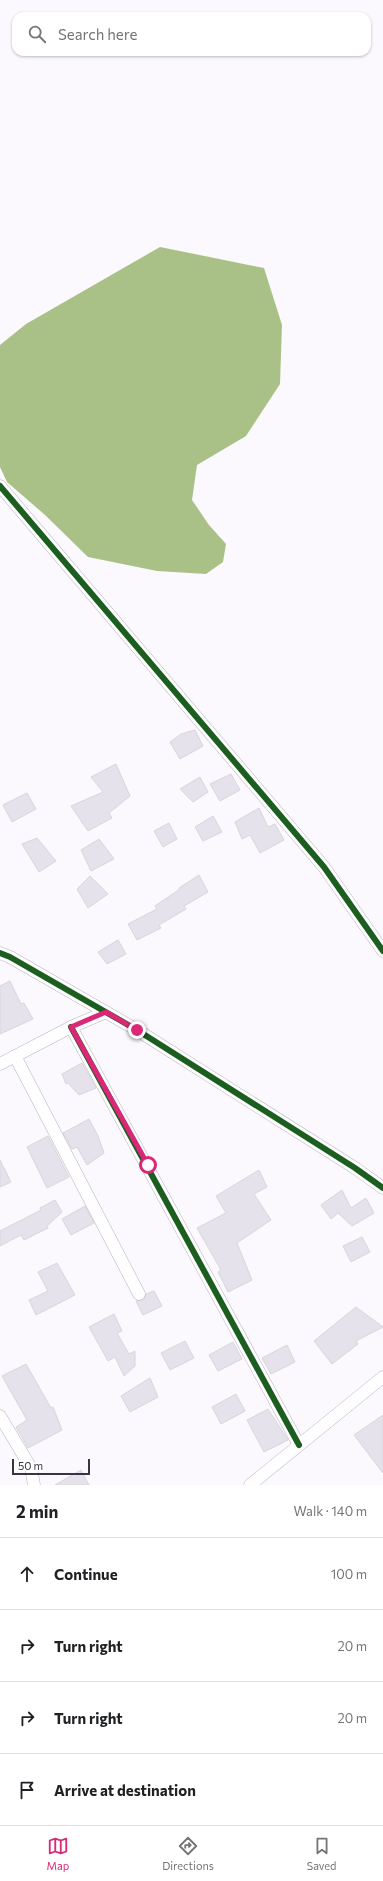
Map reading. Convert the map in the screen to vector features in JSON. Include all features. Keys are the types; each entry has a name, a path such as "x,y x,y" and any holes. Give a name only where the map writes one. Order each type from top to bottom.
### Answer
{"street":[{"path":"0,486 324,867 383,951"},
{"path":"0,953 10,957 137,1030 355,1168 383,1188"},
{"path":"0,1064 71,1027 106,1012"},
{"path":"71,1027 299,1445"},
{"path":"15,1056 139,1294"},
{"path":"250,1485 383,1377"},
{"path":"0,1416 31,1468 34,1485"}],"shaded area":[{"path":"160,247 264,268 282,325 280,384 246,436 197,465 192,500 209,525 226,544 223,562 206,574 157,571 88,557 45,515 7,482 0,467 0,345 26,324"}],"building":[{"path":"195,730 203,746 180,759 170,742 181,734"},
{"path":"116,764 130,796 109,813 112,818 88,831 71,806 103,792 91,777"},
{"path":"231,774 240,790 220,801 210,784"},
{"path":"200,777 208,792 193,802 180,789"},
{"path":"27,793 36,809 12,822 3,805"},
{"path":"259,808 268,827 275,824 284,840 260,853 250,835 242,839 235,822"},
{"path":"213,816 222,832 203,841 195,827"},
{"path":"169,823 177,839 163,847 154,831"},
{"path":"37,838 56,861 39,872 22,844"},
{"path":"99,839 114,859 91,871 81,850"},
{"path":"199,875 208,892 184,906 186,909 159,925 161,928 137,940 128,924 157,909 155,906"},
{"path":"90,876 108,894 88,908 77,889"},
{"path":"118,940 126,954 107,964 98,952"},
{"path":"10,981 21,1004 24,1003 33,1019 0,1034 0,986"},
{"path":"82,1063 96,1088 79,1095 68,1083 66,1084 62,1074"},
{"path":"89,1119 98,1136 104,1153 87,1165 77,1147 72,1149 63,1133"},
{"path":"48,1136 69,1177 47,1188 27,1147"},
{"path":"0,1160 11,1182 0,1187"},
{"path":"259,1170 267,1187 254,1194 271,1220 237,1243 252,1280 228,1292 218,1272 221,1270 197,1228 226,1213 216,1196"},
{"path":"342,1190 351,1208 366,1198 374,1213 352,1226 338,1213 331,1219 321,1205"},
{"path":"55,1200 62,1212 47,1226 48,1228 24,1240 21,1235 0,1246 0,1231 41,1210 40,1208"},
{"path":"85,1206 94,1223 71,1235 62,1219"},
{"path":"362,1237 370,1252 351,1262 343,1246"},
{"path":"57,1263 75,1295 36,1315 29,1300 48,1291 38,1272"},
{"path":"154,1291 162,1306 143,1315 136,1301 143,1300 146,1294"},
{"path":"356,1307 383,1327 356,1341 358,1344 332,1364 314,1341"},
{"path":"114,1314 122,1331 117,1333 129,1354 135,1351 135,1366 124,1376 115,1357 108,1361 89,1327"},
{"path":"185,1341 194,1358 170,1370 161,1353"},
{"path":"233,1342 242,1359 218,1371 209,1355"},
{"path":"287,1345 295,1362 271,1374 262,1358"},
{"path":"26,1364 51,1408 53,1407 62,1430 28,1448 16,1427 27,1420 2,1376"},
{"path":"150,1378 158,1397 130,1412 121,1396"},
{"path":"236,1394 245,1411 221,1424 212,1407"},
{"path":"268,1409 288,1440 264,1452 247,1420"},
{"path":"383,1415 383,1473 354,1435"},
{"path":"81,1470 89,1485 55,1485"}],"cycle path":[{"path":"0,486 324,867 383,951"},
{"path":"0,953 10,957 137,1030 355,1168 383,1188"},
{"path":"71,1027 299,1445"}],"route":[{"path":"137,1030 106,1012 71,1027 148,1165"}]}
